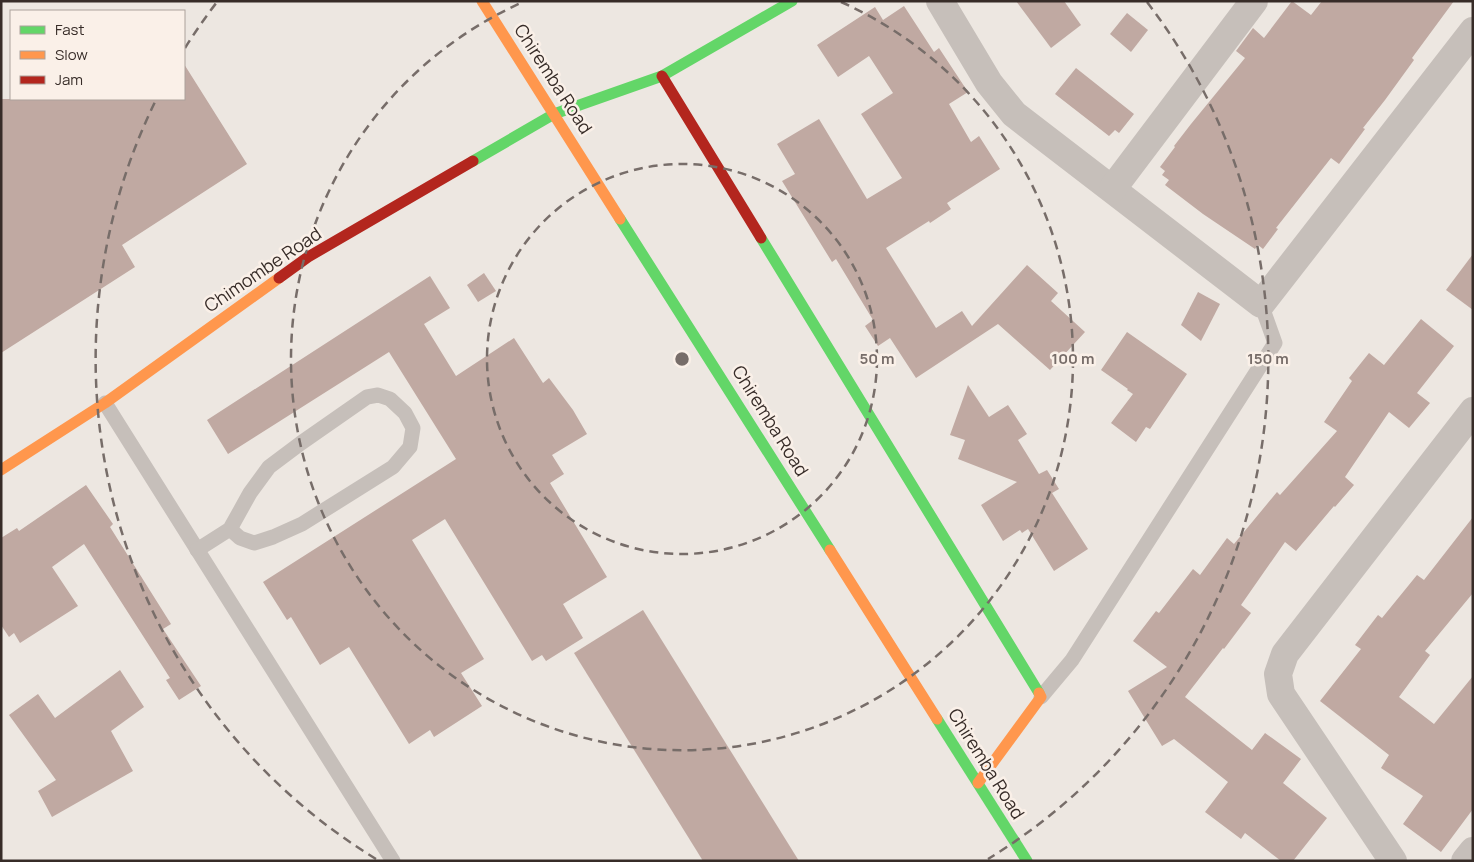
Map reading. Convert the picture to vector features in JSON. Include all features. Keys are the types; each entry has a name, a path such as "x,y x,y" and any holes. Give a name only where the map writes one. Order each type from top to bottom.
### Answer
{"street":[{"name":"Chiremba Road","path":"482,1 1027,861"},
{"name":"Chimombe Road","path":"1,470 105,403 308,258 554,114 662,76 792,1"},
{"path":"940,1 989,83 1014,114 1113,188 1261,304 1473,31"},
{"path":"1113,188 1254,1"},
{"path":"662,76 1041,697 978,783"},
{"path":"1393,861 1281,694 1278,674 1285,654 1473,411"},
{"path":"1465,861 1473,851"}],"lane":[{"path":"1041,697 1072,660 1275,343 1261,304"},
{"path":"197,550 230,529 250,493 269,467 367,398 378,395 390,399 405,413 412,428 410,447 393,467 302,524 273,537 254,544 240,538 230,529"},
{"path":"105,403 393,861"}],"building":[{"path":"1016,1 1064,1 1081,25 1051,48"},
{"path":"1292,1 1311,15 1322,1 1454,1 1339,164 1331,158 1276,228 1278,229 1263,249 1258,245 1255,249 1203,214 1165,185 1169,180 1162,175 1165,171 1160,167 1191,124 1245,58 1236,51 1253,28 1264,38"},
{"path":"904,6 934,52 939,48 968,92 949,104 971,142 979,136 1000,169 947,203 951,209 886,248 936,328 962,311 972,326 1027,265 1058,293 1051,301 1085,332 1050,370 998,324 916,378 890,338 878,346 865,326 873,320 836,259 832,262 782,181 795,174 777,144 819,119 867,199 902,178 861,114 893,93 869,56 838,77 817,45 875,7 883,20"},
{"path":"1127,13 1148,30 1131,52 1110,34"},
{"path":"185,66 247,164 122,245 135,267 1,353 1,99 185,100"},
{"path":"1076,68 1134,114 1119,133 1115,130 1109,136 1055,94"},
{"path":"1473,254 1473,310 1446,290"},
{"path":"484,273 496,291 478,302 467,285"},
{"path":"430,276 450,308 424,324 456,376 514,338 543,383 549,378 573,410 587,434 552,455 564,474 550,483 607,577 563,604 583,638 546,661 542,655 532,661 445,519 412,540 484,659 461,673 482,706 434,737 430,730 409,744 349,647 320,665 291,617 287,620 263,582 456,459 389,352 228,454 207,420"},
{"path":"1198,292 1220,304 1201,341 1181,325"},
{"path":"1421,319 1454,346 1417,393 1430,403 1409,428 1389,412 1345,477 1354,485 1296,551 1285,542 1241,605 1251,613 1185,697 1252,750 1265,733 1301,759 1283,783 1327,818 1293,861 1281,861 1245,833 1241,839 1205,812 1228,782 1174,739 1162,746 1128,691 1167,667 1133,641 1156,611 1159,613 1193,569 1200,575 1227,538 1234,544 1277,492 1280,495 1337,431 1324,422 1352,381 1349,378 1369,353 1384,365"},
{"path":"1127,332 1187,374 1150,429 1146,427 1136,442 1111,423 1133,394 1101,370"},
{"path":"968,385 989,417 1008,405 1027,434 1018,440 1039,474 1047,470 1059,489 1052,493 1088,549 1054,571 1028,529 1022,533 1020,530 1003,541 981,505 1017,482 958,459 965,440 950,435"},
{"path":"86,485 113,524 110,527 171,624 163,629 201,686 179,700 166,680 170,678 84,544 52,567 78,606 20,643 14,633 9,637 1,625 1,538 17,528 19,531"},
{"path":"1473,517 1473,593 1425,651 1430,655 1399,697 1434,724 1473,676 1473,809 1441,852 1403,824 1423,796 1381,768 1389,755 1320,701 1361,649 1355,645 1378,615 1382,618 1417,575 1424,580"},
{"path":"643,610 799,861 703,861 574,653"},
{"path":"120,670 144,707 111,731 133,771 52,817 38,791 56,780 9,715 38,694 55,718"}],"traffic: fast":[{"path":"473,161 554,114 662,76 792,1"},
{"path":"620,219 830,550"},
{"path":"761,238 1039,693"},
{"path":"937,719 1027,861"}],"traffic: slow":[{"path":"482,1 620,219"},
{"path":"1,470 105,403 279,278"},
{"path":"830,550 937,719"},
{"path":"978,783 1041,697 1039,693"}],"traffic: jam":[{"path":"662,76 761,238"},
{"path":"279,278 308,257 473,161"}]}
